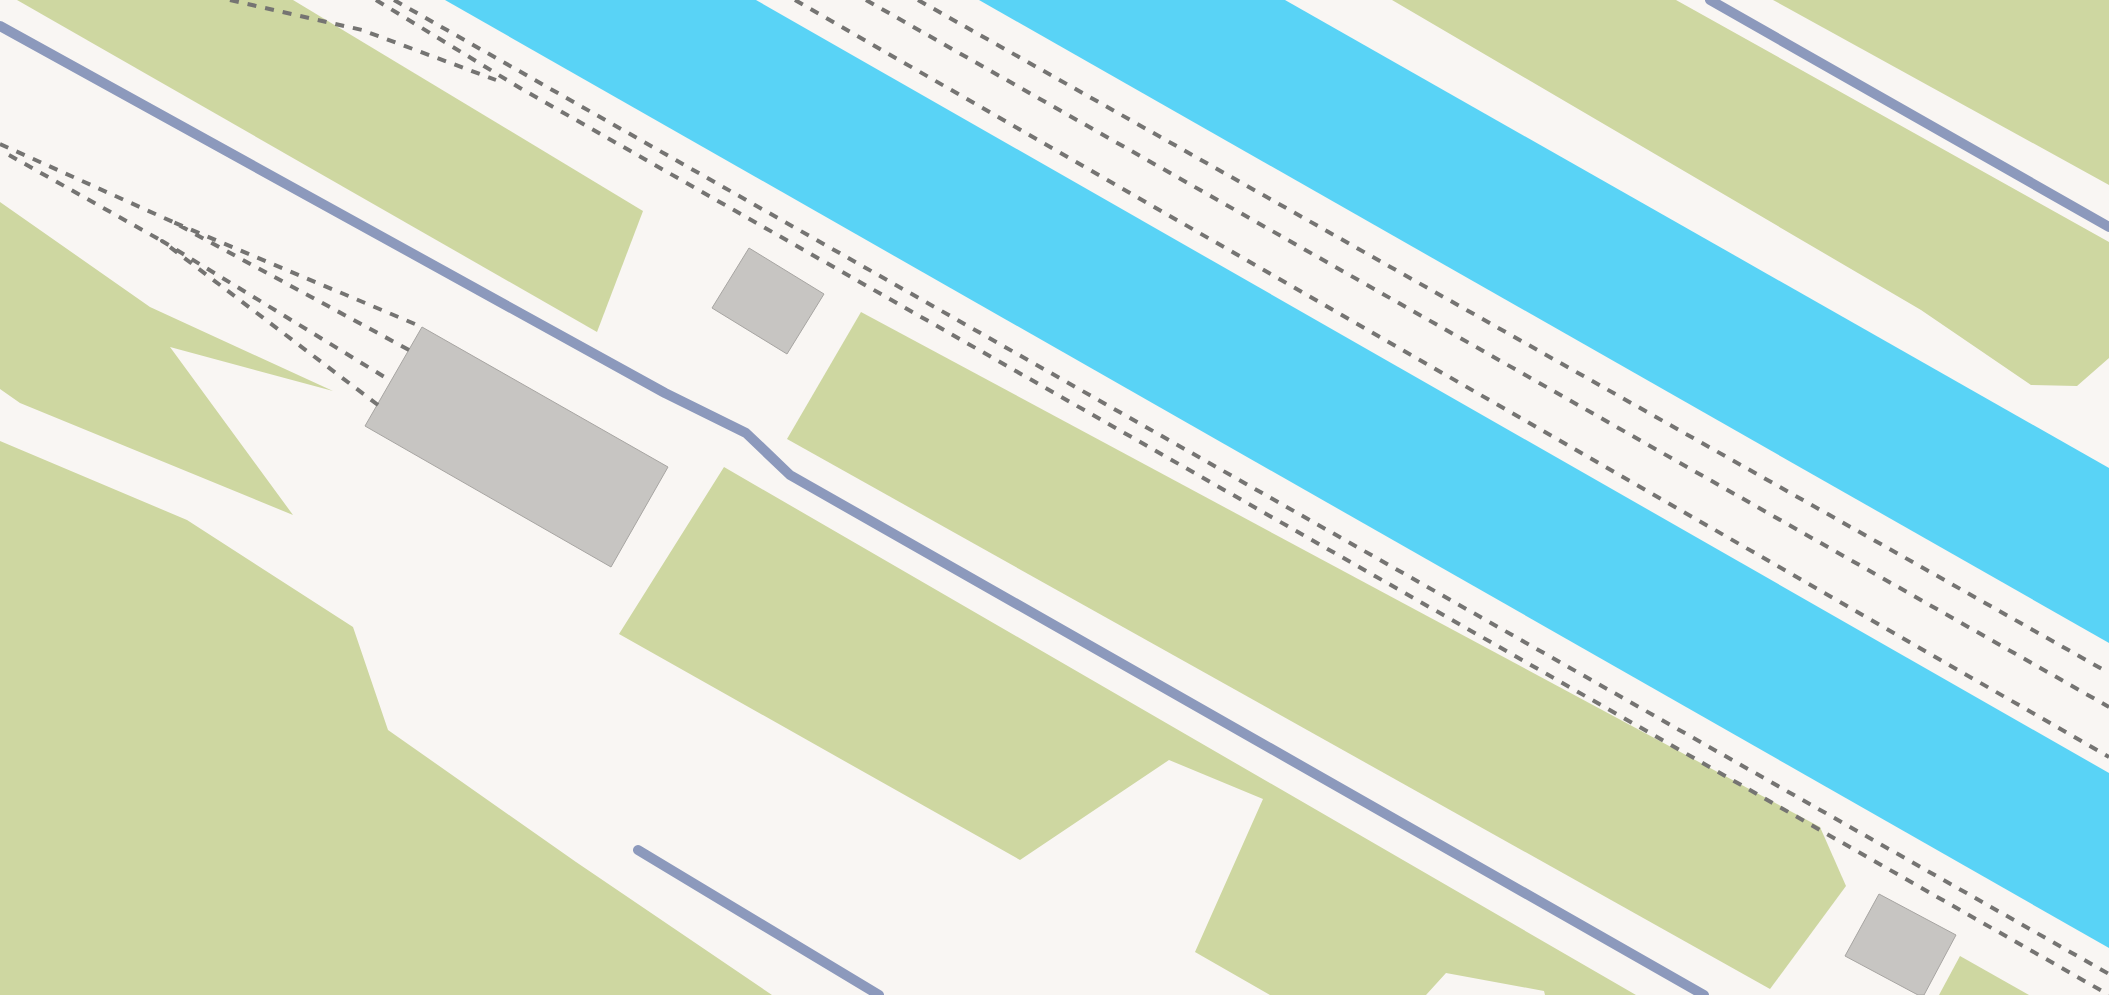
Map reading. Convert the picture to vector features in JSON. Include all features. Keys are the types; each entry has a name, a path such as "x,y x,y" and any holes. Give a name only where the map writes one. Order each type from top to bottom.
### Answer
{"lane":[{"path":"1710,0 2109,227"},
{"path":"0,26 665,393 746,434 790,475 1704,995"},
{"path":"638,850 879,995"}],"green space":[{"path":"17,0 293,0 643,211 597,332"},
{"path":"1392,0 1676,0 2109,242 2109,358 2077,386 2031,385 1921,310"},
{"path":"1773,0 2109,0 2109,185"},
{"path":"0,202 150,307 333,391 170,347 293,515 20,403 0,389"},
{"path":"861,312 1820,827 1846,886 1770,989 787,439"},
{"path":"0,441 187,520 353,627 388,730 576,862 772,995 0,995"},
{"path":"724,467 1636,995 1545,995 1544,991 1446,973 1426,995 1270,995 1195,952 1263,799 1169,760 1020,860 619,634"},
{"path":"1960,956 2029,995 1939,995"}],"water":[{"path":"445,0 756,0 2109,773 2109,948"},
{"path":"979,0 1285,0 2109,468 2109,643"}],"building":[{"path":"749,248 824,294 787,354 712,308"},
{"path":"422,327 668,467 611,567 365,426"},
{"path":"1879,894 1956,935 1924,995 1918,995 1845,956"}],"railway":[{"path":"230,0 362,30 496,80"},
{"path":"376,0 520,88 2109,995"},
{"path":"394,0 2109,974"},
{"path":"795,0 2109,757"},
{"path":"866,0 2109,707"},
{"path":"918,0 2109,673"},
{"path":"0,144 173,222"},
{"path":"9,155 162,241"},
{"path":"409,350 173,222 422,327"},
{"path":"378,405 162,241 391,381"}]}
